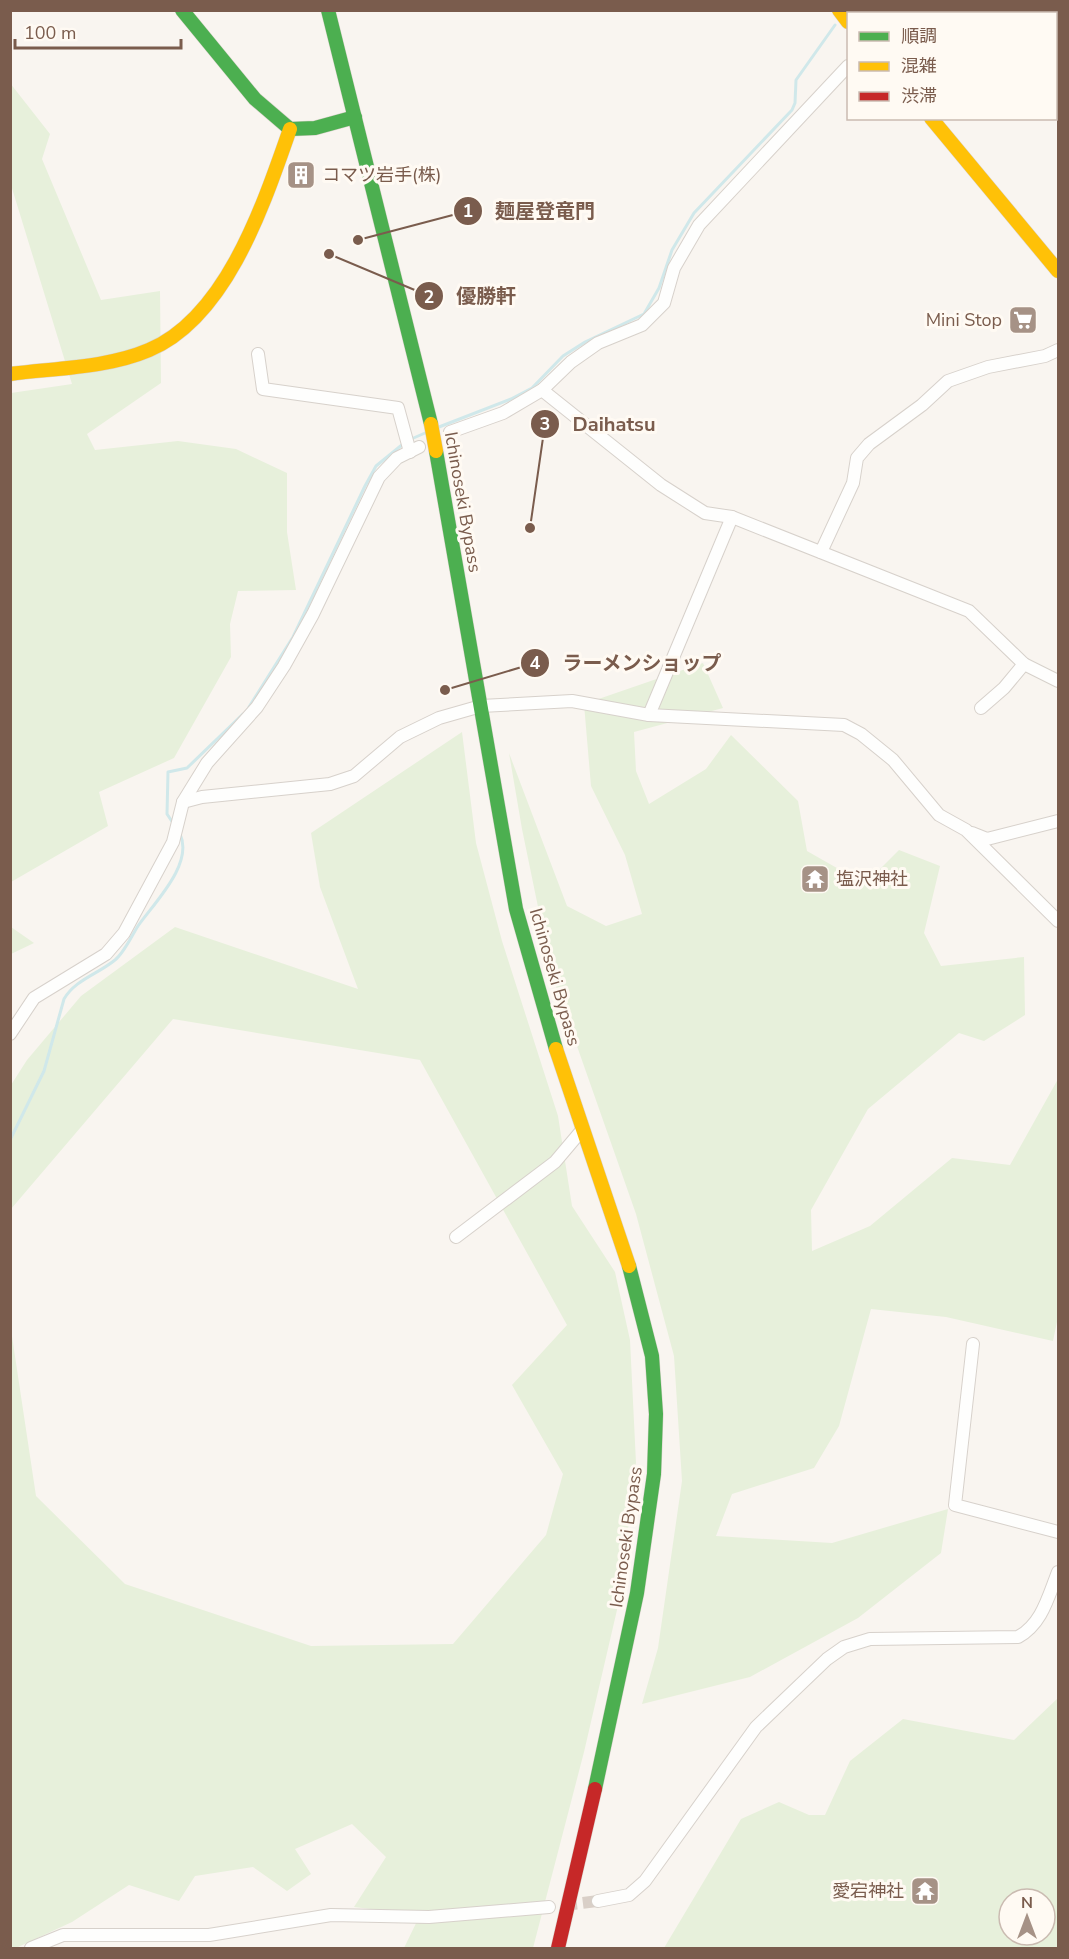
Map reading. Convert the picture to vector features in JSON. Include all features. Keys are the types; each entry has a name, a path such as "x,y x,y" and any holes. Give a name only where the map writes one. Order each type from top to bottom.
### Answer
{"main road":[{"path":"182,10 255,99 290,129 315,129 355,117"},
{"name":"Ichinoseki Bypass","path":"328,10 431,424 516,909 533,976 647,1328 655,1382 656,1476 647,1539 620,1683 558,1948"},
{"path":"933,120 1059,271"},
{"path":"10,374 131,356 152,349 175,336 194,317 231,269 263,202 290,129"}],"street":[{"path":"450,432 504,413 542,390 572,362 598,343 642,325 664,303 674,268 699,225 847,68"},
{"path":"820,552 853,483 857,458 869,444 922,405 948,381 988,367 1045,356 1059,350"},
{"path":"10,1034 34,998 106,954 124,933 174,838 183,802 207,763 257,707 284,666 319,603 379,477 398,458 415,450 398,408 264,389 258,354"},
{"path":"542,390 661,485 705,513 732,517 969,611 1024,664 1059,681"},
{"path":"649,715 732,517"},
{"path":"981,708 1004,688 1024,664"},
{"path":"183,802 202,797 330,784 354,776 400,737 439,718 481,706 572,701 649,715 844,725 861,734 893,759 939,815 966,830 987,839 1059,821"},
{"path":"966,830 1059,921"},
{"path":"456,1237 555,1162 582,1130"},
{"path":"973,1344 956,1505 1059,1532"},
{"path":"598,1901 629,1895 645,1881 756,1727 826,1659 844,1647 870,1639 1018,1637 1030,1630 1046,1605 1059,1572"},
{"path":"31,1948 63,1935 209,1935 331,1915 429,1917 549,1907"}],"green space":[{"path":"10,83 50,134 42,159 101,300 160,291 161,383 87,434 95,450 178,441 236,449 287,473 287,532 296,590 238,591 230,624 231,657 174,758 99,792 108,826 11,882 11,393 72,384 11,185"},
{"path":"703,663 723,708 634,732 636,771 649,804 706,769 731,735 798,801 807,851 865,884 899,850 940,866 924,933 941,966 1024,957 1025,1015 984,1041 959,1033 868,1109 811,1210 812,1251 870,1226 952,1158 1010,1165 1058,1079 1058,1317 1053,1341 946,1317 871,1309 839,1426 814,1468 732,1494 716,1536 832,1543 948,1509 941,1553 858,1618 750,1677 642,1704 658,1648 682,1481 674,1356 636,1214 552,975 509,753 567,906 606,926 642,914 625,855 591,786 584,704"},
{"path":"462,732 476,843 502,941 558,1116 572,1206 615,1272 630,1340 636,1463 620,1597 584,1752 533,1948 404,1948 420,1915 354,1907 386,1857 352,1824 295,1849 311,1874 287,1891 253,1867 195,1876 179,1901 129,1885 72,1922 16,1948 11,1948 10,1323 36,1496 125,1584 311,1646 453,1644 546,1535 563,1474 512,1385 567,1325 420,1060 173,1019 11,1209 11,1085 27,1060 81,996 175,927 358,989 320,887 311,833"},
{"path":"11,927 34,943 11,954"},
{"path":"1058,1698 1058,1948 664,1948 741,1819 779,1802 809,1815 825,1815 850,1761 903,1719 1014,1740"}],"waterway":[{"path":"439,427 511,399 532,388 563,356 585,342 644,314 659,288 672,250 694,213 792,110 795,103 796,80 835,25"},
{"path":"409,440 425,433"},
{"path":"249,707 293,637 376,466 403,444"},
{"path":"173,823 167,814 168,772 187,768 243,714"},
{"path":"10,1140 44,1071 64,999 80,982 118,957 162,895 182,858 183,846 180,834"}],"tunnel":[{"path":"565,1905 598,1901"}],"traffic: fast":[{"path":"182,10 255,99 290,129 315,128 355,117"},
{"path":"328,10 431,424"},
{"path":"436,451 516,909 556,1049"},
{"path":"595,1789 637,1593 654,1474 656,1414 652,1356 629,1266"}],"traffic: slow":[{"path":"839,10 847,21"},
{"path":"933,120 1058,271"},
{"path":"10,374 81,366 133,356 149,350 176,334 200,312 221,285 239,255 255,223 290,129"},
{"path":"431,424 436,451"},
{"path":"556,1049 629,1266"}],"traffic: jam":[{"path":"558,1948 595,1789"}],"place":[{"name":"コマツ岩手(株)","path":"301,175"},
{"name":"麺屋登竜門","path":"358,240"},
{"name":"優勝軒","path":"329,254"},
{"name":"Mini Stop","path":"1023,320"},
{"name":"Daihatsu","path":"530,528"},
{"name":"ラーメンショップ","path":"445,690"},
{"name":"塩沢神社","path":"815,879"},
{"name":"愛宕神社","path":"925,1891"}]}
